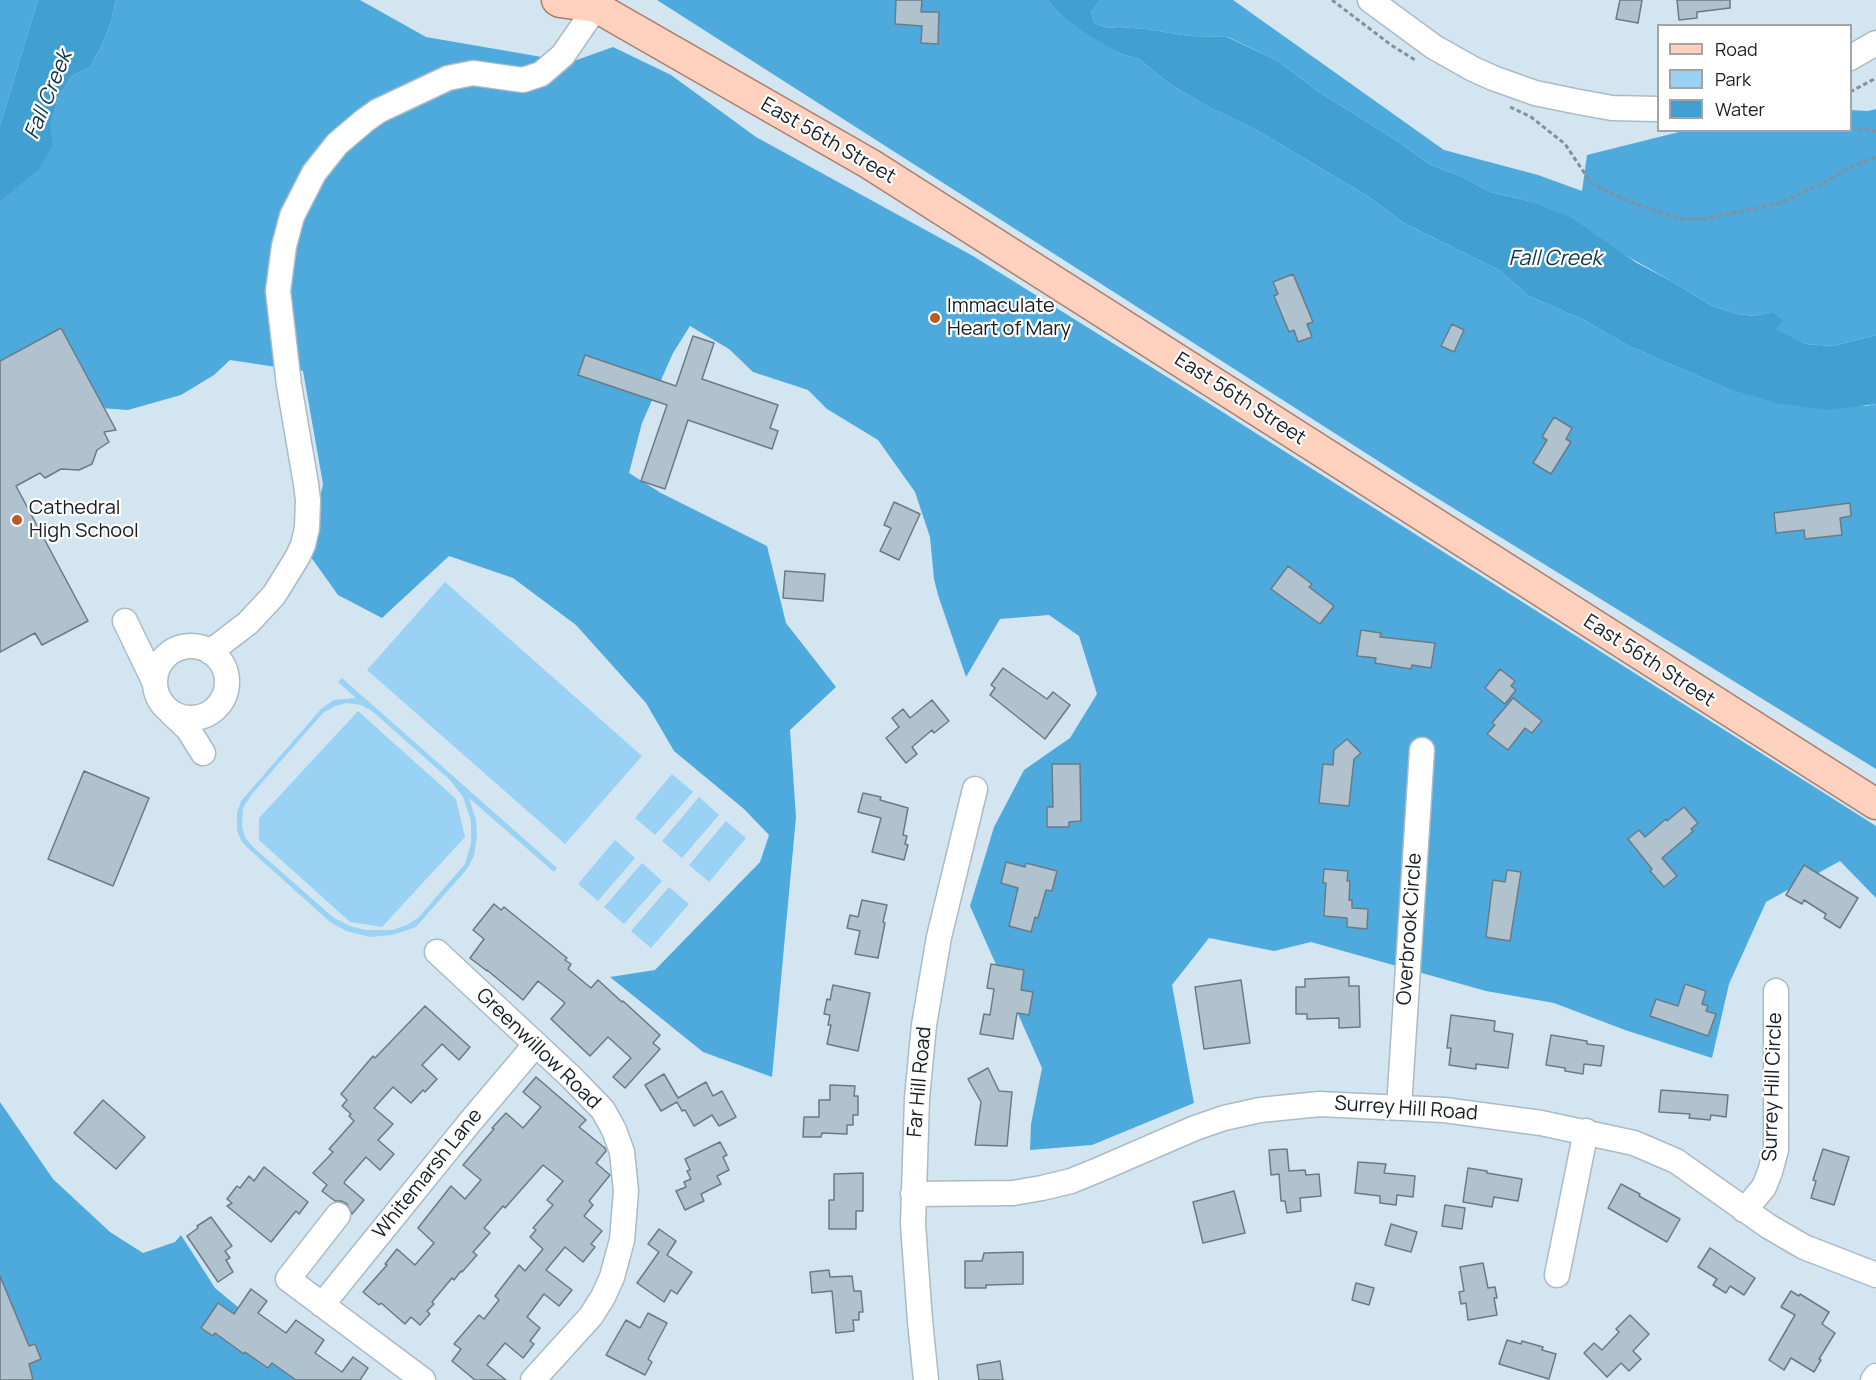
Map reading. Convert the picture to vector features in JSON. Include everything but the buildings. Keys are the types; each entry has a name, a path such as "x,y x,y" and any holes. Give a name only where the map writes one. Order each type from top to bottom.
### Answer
{"main road":[{"name":"East 56th Street","path":"557,0 595,3 870,164 1876,804"}],"street":[{"path":"1370,0 1434,47 1493,78 1535,93 1579,102 1612,108 1657,109"},
{"path":"216,658 274,595 291,570 303,545 307,528 308,500 289,385 279,291 284,246 292,216 303,192 314,173 337,144 378,111 448,78 464,73 515,80 541,74 563,55 595,3"},
{"path":"1852,57 1876,43"},
{"path":"171,713 189,719 208,714 217,708 224,698 227,687 226,676 216,658 201,647 192,646 174,650 149,644 125,621 154,681 159,699 171,713 188,729 203,753 208,714"},
{"path":"154,681 157,669 164,658 174,650"},
{"name":"Overbrook Circle","path":"1399,1107 1422,750"},
{"name":"Far Hill Road","path":"926,1380 916,1276 913,1194 917,1098 928,1003 944,916 975,789"},
{"name":"Greenwillow Road","path":"437,952 603,1110 622,1152 626,1191 620,1248 606,1290 595,1310 581,1328 533,1380"},
{"name":"Surrey Hill Circle","path":"1743,1209 1764,1186 1776,1150 1776,991"},
{"name":"Whitemarsh Lane","path":"322,1305 536,1044"},
{"name":"Surrey Hill Road","path":"913,1194 1013,1193 1071,1181 1195,1128 1224,1118 1260,1110 1320,1104 1399,1107 1489,1115 1586,1131 1634,1143 1676,1161 1743,1209 1804,1248 1876,1275"},
{"path":"1557,1275 1586,1131"},
{"path":"338,1215 288,1279 423,1380"},
{"path":"1874,1380 1876,1376"}],"path":[{"path":"1332,0 1391,45 1419,62"},
{"path":"1852,91 1876,78"},
{"path":"1510,107 1531,117 1565,144 1591,183 1623,199 1678,219 1706,219 1780,203 1851,167 1876,158"},
{"path":"1852,127 1876,130"}],"green space":[{"path":"445,582 642,756 565,844 367,670"},
{"path":"342,678 557,868 554,872 469,798 476,820 477,835 474,856 467,869 416,927 392,935 370,937 346,931 330,922 242,842 237,831 237,813 241,801 321,709 334,700 356,698 338,682","holes":["347,703 361,705 372,711 450,780 463,797 471,821 471,843 465,864 418,918 392,930 365,930 334,918 253,847 245,837 242,827 243,808 252,794 323,713 335,706"]},
{"path":"358,711 456,799 465,837 382,927 350,922 259,840 259,818"},
{"path":"672,774 693,792 655,835 635,818"},
{"path":"699,797 719,815 682,858 662,841"},
{"path":"726,821 746,838 709,882 689,865"},
{"path":"615,840 635,858 598,901 578,884"},
{"path":"642,863 662,881 624,924 604,907"},
{"path":"669,887 689,904 651,948 631,931"}],"shaded area":[{"path":"0,0 38,0 0,126"},
{"path":"116,0 360,0 426,37 571,62 613,47 671,75 756,137 973,256 1876,826 1876,898 1840,861 1766,902 1729,984 1712,1058 1625,1030 1554,1003 1486,991 1311,942 1274,951 1209,938 1172,985 1194,1103 1092,1145 1030,1150 1031,1124 1042,1068 970,906 994,827 1024,770 1070,738 1097,694 1079,636 1049,615 1000,619 966,677 938,595 930,537 915,492 878,440 827,409 808,390 753,372 729,349 690,326 673,353 642,423 629,473 661,493 767,546 786,623 836,687 790,730 796,817 772,1077 703,1052 610,977 655,970 760,862 769,835 744,809 674,751 646,703 576,625 513,578 449,556 382,618 338,595 308,553 323,484 303,371 230,360 214,375 181,395 128,410 0,401 0,202 37,170 58,98 72,76 90,67 111,22"},
{"path":"657,0 1047,0 1063,17 1124,55 1139,59 1171,85 1253,128 1366,195 1404,223 1499,270 1529,296 1582,319 1631,347 1726,388 1866,406 1876,404 1876,769 1411,482"},
{"path":"1100,0 1233,0 1444,150 1538,175 1582,191 1587,155 1679,132 1852,132 1852,110 1876,109 1876,335 1833,346 1806,344 1775,329 1771,312 1754,316 1737,314 1712,306 1529,201 1490,192 1462,177 1429,164 1316,90 1278,61 1228,37 1189,36 1146,29 1108,28 1094,23 1091,12"},
{"path":"0,1102 53,1179 110,1232 143,1253 175,1242 181,1235 215,1288 326,1380 0,1380"}],"water":[{"name":"Fall Creek","path":"38,0 116,0 111,22 90,67 72,76 58,98 50,127 53,145 38,170 0,202 0,126"},
{"name":"Fall Creek","path":"1047,0 1100,0 1091,12 1094,23 1108,28 1146,29 1189,36 1227,37 1278,61 1316,90 1429,164 1462,177 1490,192 1529,201 1570,217 1637,263 1712,306 1737,314 1754,316 1771,312 1783,320 1776,329 1806,344 1833,346 1876,335 1876,404 1828,410 1776,403 1726,388 1631,347 1582,319 1529,296 1499,270 1404,223 1366,195 1253,128 1171,85 1139,59 1124,55 1091,37 1063,17"}],"place":[{"name":"Immaculate Heart of Mary","path":"935,318"},
{"name":"Cathedral High School","path":"17,520"}]}
